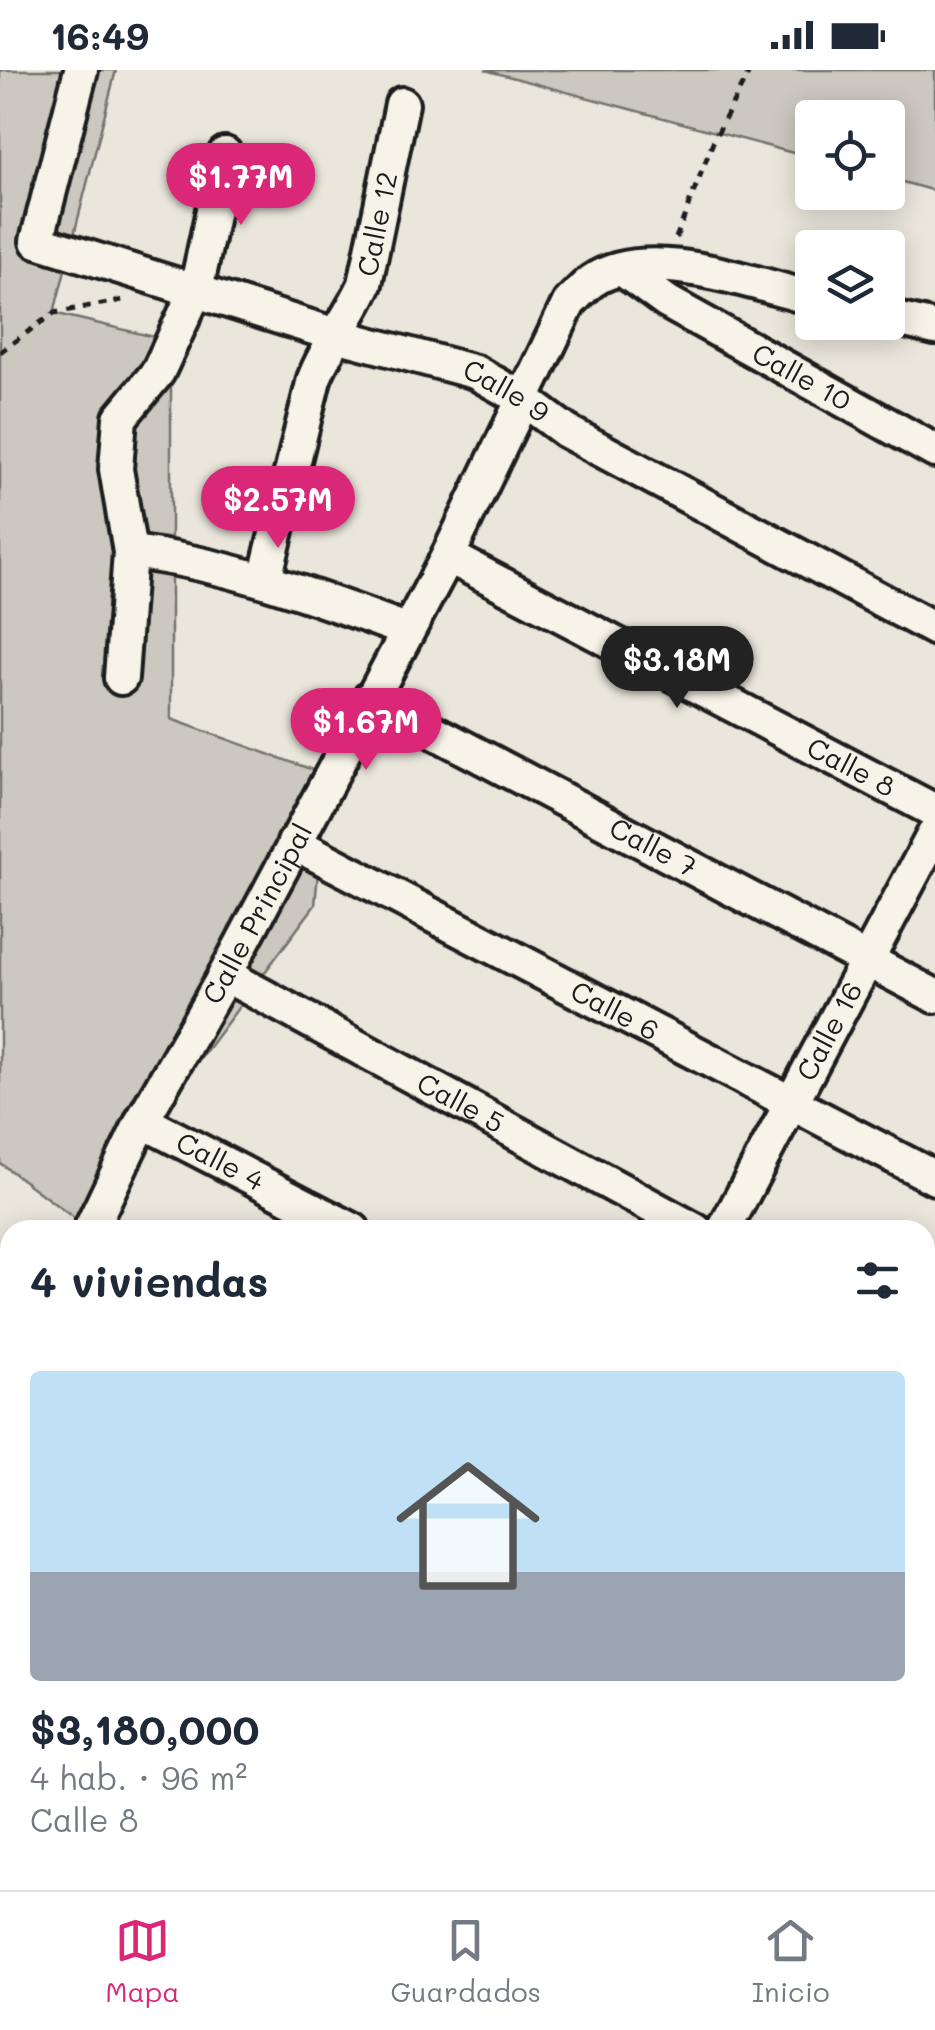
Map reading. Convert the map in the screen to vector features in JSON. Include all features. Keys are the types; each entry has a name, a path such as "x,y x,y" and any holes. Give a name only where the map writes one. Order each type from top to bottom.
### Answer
{"street":[{"name":"Calle 9","path":"80,70 38,241 336,336 476,372 523,399 566,431 935,628"},
{"name":"Calle 12","path":"265,579 314,379 365,284 402,104"},
{"path":"121,678 130,552 116,470 120,418 158,372 225,154"},
{"path":"622,268 666,264 795,294"},
{"name":"Calle Principal","path":"95,1220 142,1120 225,974 448,556 569,303 591,282 622,268"},
{"name":"Calle 10","path":"622,268 667,302 935,450"},
{"path":"905,320 935,328"},
{"path":"130,552 265,579 406,630"},
{"name":"Calle 8","path":"448,556 935,811"},
{"name":"Calle 7","path":"370,698 935,996"},
{"name":"Calle 16","path":"729,1220 935,832"},
{"name":"Calle 6","path":"294,843 935,1178"},
{"name":"Calle 5","path":"225,974 677,1220"},
{"name":"Calle 4","path":"142,1120 334,1220"}],"path":[{"path":"666,264 713,142 750,70"},
{"path":"0,352 54,313 186,286"}],"shaded area":[{"path":"0,70 116,70 54,313 171,341 171,719 327,775 315,905 153,1122 96,1220 77,1220 0,1163"},
{"path":"485,70 935,70 935,191 905,183 905,100 795,100 795,153"}]}
